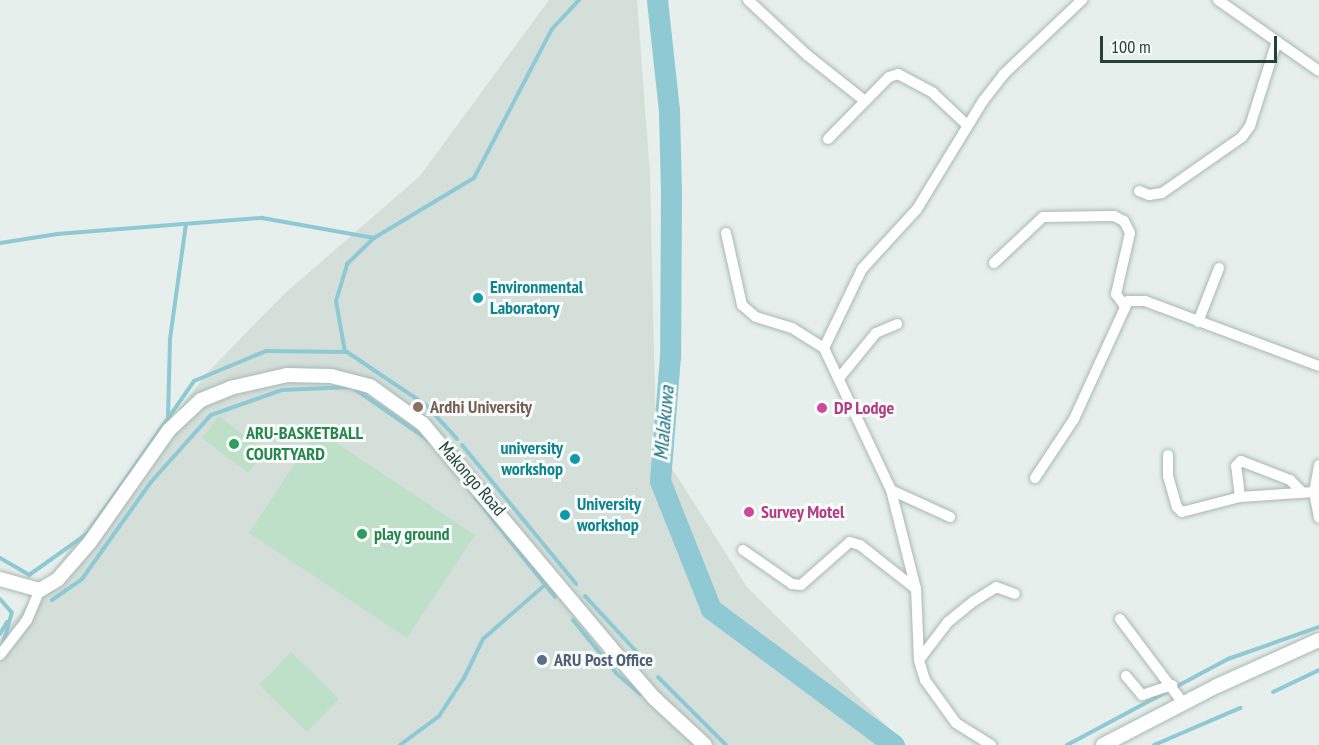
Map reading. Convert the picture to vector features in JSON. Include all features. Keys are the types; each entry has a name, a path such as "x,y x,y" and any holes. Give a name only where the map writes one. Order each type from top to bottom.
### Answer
{"street":[{"path":"748,0 807,56 866,101"},
{"path":"824,348 862,269 917,209 940,176 968,125 1004,74 1082,0"},
{"path":"1218,0 1234,9 1276,44 1319,71"},
{"path":"1139,191 1149,195 1162,193 1242,137 1250,126 1276,44"},
{"path":"828,139 889,77 898,74 933,93 968,125"},
{"path":"994,263 1043,217 1114,216 1124,221 1130,233 1116,294 1124,305"},
{"path":"726,233 742,305 756,317 792,328 824,348 840,377 891,490 916,589 919,660 925,680 945,711 967,732 991,745"},
{"path":"1198,321 1219,268"},
{"path":"1035,478 1074,419 1124,305 1137,299 1319,366"},
{"path":"840,377 876,333 897,324"},
{"name":"Makongo Road","path":"40,590 73,565 154,449 193,405 212,394 271,378 331,376 370,386 423,424 610,648 654,698 705,745"},
{"path":"1168,454 1168,476 1177,507 1182,512 1240,497 1308,492"},
{"path":"1240,497 1236,466 1241,461 1290,480 1308,492 1319,518"},
{"path":"1308,492 1319,465"},
{"path":"891,490 950,517"},
{"path":"743,550 792,584 801,585 850,542 860,545 916,589"},
{"path":"0,579 40,590 27,620 0,655"},
{"path":"919,660 948,622 974,601 996,587 1015,594"},
{"path":"1120,619 1172,685 1183,703"},
{"path":"1103,745 1183,703 1319,640"},
{"path":"1126,676 1142,695 1172,685"}],"shaded area":[{"name":"Ardhi University","path":"549,0 637,0 650,175 656,443 747,587 906,745 0,745 0,639 208,372 283,295 420,176"}],"green space":[{"name":"ARU-BASKETBALL COURTYARD","path":"219,416 265,451 248,473 202,438"},
{"name":"play ground","path":"317,430 475,535 407,638 249,533"},
{"path":"291,652 339,699 307,732 259,685"}],"waterway":[{"path":"0,243 57,234 262,218 374,238 474,178 552,29 579,0"},
{"name":"Mlalakuwa","path":"657,0 669,110 671,190 670,356 660,481 711,609 894,745"},
{"path":"168,416 170,339 186,224"},
{"path":"345,352 336,301 347,264 374,238"},
{"path":"0,558 29,575 88,533 194,381 266,351 347,352 426,405 457,439"},
{"path":"52,600 82,579 151,482 211,415 282,390 352,387 431,442"},
{"path":"462,445 576,584"},
{"path":"475,497 555,597"},
{"path":"400,745 439,716 464,678 483,639 545,585"},
{"path":"585,596 646,662"},
{"path":"0,599 12,613"},
{"path":"2,647 12,613"},
{"path":"573,620 616,673 640,694"},
{"path":"0,634 7,622"},
{"path":"1067,745 1228,659 1319,627"},
{"path":"1273,692 1319,670"},
{"path":"658,677 726,745"},
{"path":"1154,745 1240,708"}],"place":[{"name":"Environmental Laboratory","path":"478,298"},
{"name":"Ardhi University","path":"418,407"},
{"name":"DP Lodge","path":"822,408"},
{"name":"ARU-BASKETBALL COURTYARD","path":"234,444"},
{"name":"university workshop","path":"575,459"},
{"name":"Survey Motel","path":"749,512"},
{"name":"University workshop","path":"565,515"},
{"name":"play ground","path":"362,534"},
{"name":"ARU Post Office","path":"542,660"}]}
